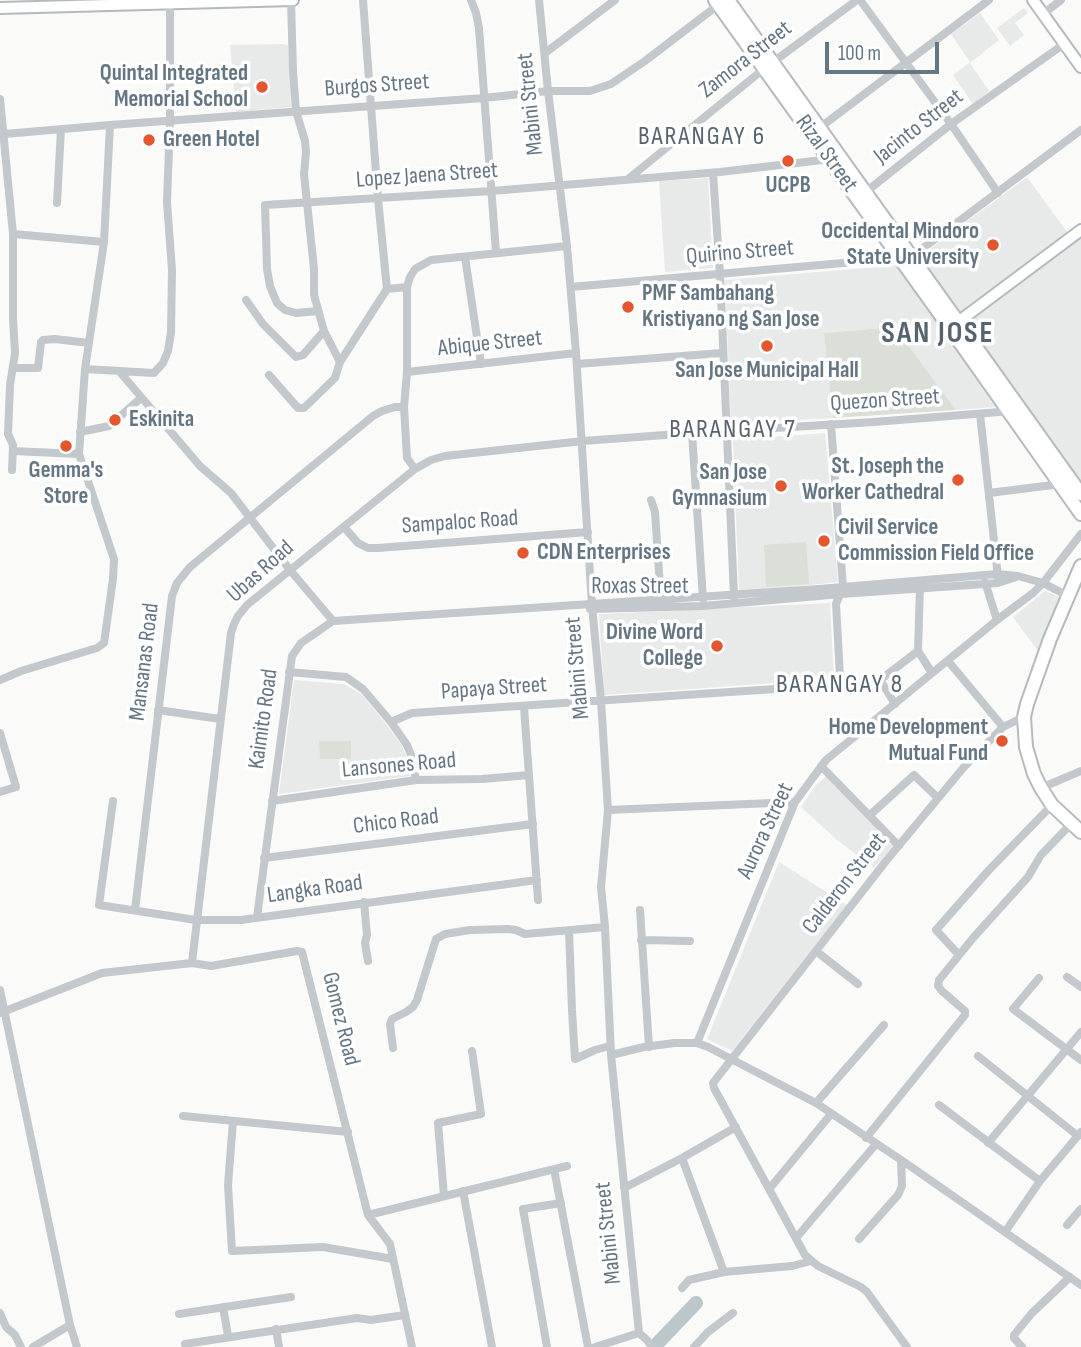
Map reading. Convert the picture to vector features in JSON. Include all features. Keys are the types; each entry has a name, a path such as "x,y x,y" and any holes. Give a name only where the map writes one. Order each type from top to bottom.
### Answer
{"main road":[{"path":"0,8 92,3 293,0"},
{"path":"1033,0 1081,67"},
{"name":"Rizal Street","path":"721,1 1015,411 1081,514"},
{"path":"953,323 1081,230"},
{"name":"Rizal Street","path":"1015,411 1081,494"},
{"path":"1076,827 1052,805 1041,789 1026,747 1024,717 1050,639 1081,566"}],"street":[{"path":"12,8 23,0"},
{"path":"293,0 293,72 296,111 305,141 304,174 314,269 314,295 324,331 340,362"},
{"path":"269,375 298,408 304,408 335,378 340,362 387,289 363,0"},
{"path":"471,0 479,28 496,252"},
{"name":"Mabini Street","path":"539,0 567,246 583,441 592,607 608,810 601,887 610,1050 639,1333"},
{"path":"545,52 615,0"},
{"path":"858,0 951,124 998,193"},
{"name":"Zamora Street","path":"628,179 769,65 858,0"},
{"path":"816,131 989,0"},
{"path":"1043,14 1061,0"},
{"name":"Burgos Street","path":"4,134 548,91 590,91 611,85 721,1"},
{"path":"85,369 154,373 169,351 172,333 172,270 167,202 173,3"},
{"name":"Jacinto Street","path":"862,195 951,124 1064,44"},
{"path":"0,99 13,234 15,353 8,434 13,445 12,470"},
{"path":"0,680 20,671 97,648 104,643 114,559 79,454 85,369 104,242 110,125"},
{"path":"57,203 61,129"},
{"path":"906,258 1081,130"},
{"name":"Lopez Jaena Street","path":"318,311 296,313 285,310 277,303 267,269 265,205 560,186 713,173 835,158"},
{"path":"713,173 734,599"},
{"path":"13,234 104,242"},
{"path":"415,469 407,458 404,407 407,372 407,287 415,269 431,260 567,246"},
{"path":"464,257 481,364"},
{"name":"Quirino Street","path":"571,287 906,258"},
{"path":"387,289 407,287"},
{"path":"246,300 263,324 296,357 303,355 324,331"},
{"path":"13,368 38,368 43,340 89,342"},
{"name":"Abique Street","path":"407,372 576,353"},
{"path":"577,364 722,353"},
{"path":"119,371 200,466 231,493 333,621"},
{"path":"80,432 109,426 141,398"},
{"name":"Mansanas Road","path":"135,910 172,596 177,583 190,567 373,416 382,411 404,407"},
{"name":"Quezon Street","path":"583,441 1015,411"},
{"path":"981,414 998,578"},
{"path":"831,424 842,590 836,604 840,677 838,683"},
{"path":"692,433 703,601"},
{"name":"Ubas Road","path":"192,963 231,633 238,616 247,605 290,570 415,469 431,460 445,456 583,441"},
{"path":"13,451 79,454"},
{"path":"989,494 1061,484"},
{"path":"651,500 655,512 662,603"},
{"name":"Sampaloc Road","path":"344,527 358,543 368,548 588,532"},
{"name":"Aurora Street","path":"697,1043 795,802 821,766 1024,600 1043,583 1081,534"},
{"name":"Roxas Street","path":"333,621 481,610 734,599 1018,576 1043,583 1068,596"},
{"path":"984,580 997,620"},
{"path":"920,584 918,651 932,673"},
{"name":"Kaimito Road","path":"257,917 292,656 297,646 333,621"},
{"path":"895,704 879,678 888,675 918,651"},
{"path":"948,660 1003,727"},
{"path":"289,672 346,677 363,689 407,745 415,780"},
{"name":"Papaya Street","path":"391,722 412,713 833,686 879,678"},
{"path":"524,707 538,900"},
{"path":"158,710 220,719"},
{"name":"Calderon Street","path":"736,1127 713,1083 964,767 1003,727 1024,717"},
{"path":"0,733 16,788 0,792"},
{"path":"821,766 899,846"},
{"path":"1041,789 1081,771"},
{"name":"Lansones Road","path":"272,801 415,780 529,775"},
{"path":"870,815 914,775 938,798"},
{"name":"Langka Road","path":"113,801 99,905 196,920 241,920 537,880"},
{"path":"608,810 795,802"},
{"path":"959,955 936,930 1052,805"},
{"name":"Chico Road","path":"264,858 533,824"},
{"path":"866,1138 965,1015 965,1011 942,991 938,985 939,980 1028,877 1041,855 1076,827"},
{"path":"364,902 368,961"},
{"path":"640,910 649,1047"},
{"path":"393,1048 390,1024 392,1018 413,1007 417,1000 436,939 445,934 470,930 508,929 526,934 605,927"},
{"path":"569,930 575,1059 595,1050 683,1043 697,1043 733,1059 816,1103 1081,1285"},
{"path":"641,940 690,941"},
{"path":"816,951 858,984"},
{"name":"Gomez Road","path":"2,1012 98,974 192,963 211,966 302,952 368,1216 390,1244 412,1347"},
{"path":"1067,977 1081,987"},
{"path":"1039,978 1013,1009 1081,1060"},
{"path":"0,990 2,1012 76,1347"},
{"path":"816,1103 884,1026"},
{"path":"988,1143 1081,1032"},
{"path":"444,1196 438,1123 481,1114 472,1051"},
{"path":"978,1056 1079,1134 1040,1181 1005,1232"},
{"path":"939,1105 1040,1181"},
{"path":"769,1188 831,1114"},
{"path":"183,1116 348,1132"},
{"path":"233,1121 228,1185 232,1251 323,1247 393,1259"},
{"path":"624,1188 736,1127 805,1255 867,1292 907,1347"},
{"path":"796,1238 876,1144"},
{"path":"682,1158 724,1272"},
{"path":"859,1239 898,1195 902,1186 901,1160"},
{"path":"368,1216 567,1166"},
{"path":"554,1169 588,1347"},
{"path":"463,1191 492,1347"},
{"path":"547,1347 523,1209 561,1203"},
{"path":"1067,1225 1081,1209"},
{"path":"682,1288 689,1280 724,1272 792,1266 811,1261"},
{"path":"1022,1347 1014,1335 1032,1313 1070,1277"},
{"path":"179,1314 291,1297"},
{"path":"223,1307 228,1336"},
{"path":"0,1313 21,1347"},
{"path":"694,1347 708,1332 733,1313"},
{"path":"185,1344 276,1329 405,1314"},
{"path":"33,1347 70,1325"},
{"path":"276,1329 279,1347"},
{"path":"595,1347 639,1333 650,1343"}],"shaded area":[{"path":"1024,8 1028,13 1015,23 1024,35 1010,46 997,28"},
{"path":"980,13 999,40 970,63 989,91 973,104 953,75 970,62 951,34"},
{"name":"Quintal Integrated Memorial School","path":"230,45 288,45 291,107 236,112"},
{"name":"Occidental Mindoro State University","path":"1027,177 1067,232 959,314 919,257"},
{"path":"708,178 713,268 665,272 659,181"},
{"path":"1081,238 1081,488 964,325"},
{"path":"899,265 995,407 956,410 895,327 824,333 833,418 731,424 725,280"},
{"path":"895,327 956,410 833,418 824,333"},
{"path":"825,433 838,582 739,593 733,440"},
{"path":"806,542 809,584 766,587 764,545"},
{"path":"1045,591 1060,597 1038,651 1013,617"},
{"name":"Divine Word College","path":"830,603 834,679 604,695 599,614"},
{"path":"294,680 344,684 361,694 402,746 410,776 279,794"},
{"path":"319,741 351,741 351,759 320,759"},
{"path":"826,776 894,845 874,868 837,840 801,807 815,786"},
{"path":"779,862 847,905 732,1051 707,1039"}],"waterway":[{"path":"654,1347 696,1303"}],"place":[{"name":"Quintal Integrated Memorial School","path":"262,87"},
{"name":"Green Hotel","path":"149,140"},
{"name":"UCPB","path":"788,161"},
{"name":"Occidental Mindoro State University","path":"993,245"},
{"name":"PMF Sambahang Kristiyano ng San Jose","path":"628,307"},
{"name":"San Jose Municipal Hall","path":"767,346"},
{"name":"Eskinita","path":"115,420"},
{"name":"Gemma's Store","path":"66,446"},
{"name":"St. Joseph the Worker Cathedral","path":"958,480"},
{"name":"San Jose Gymnasium","path":"781,486"},
{"name":"Civil Service Commission Field Office","path":"824,541"},
{"name":"CDN Enterprises","path":"523,553"},
{"name":"Divine Word College","path":"717,646"},
{"name":"Home Development Mutual Fund","path":"1002,741"}],"district":[{"name":"BARANGAY 6","path":"702,137"},
{"name":"SAN JOSE","path":"938,334"},
{"name":"BARANGAY 7","path":"733,430"},
{"name":"BARANGAY 8","path":"840,685"}]}
